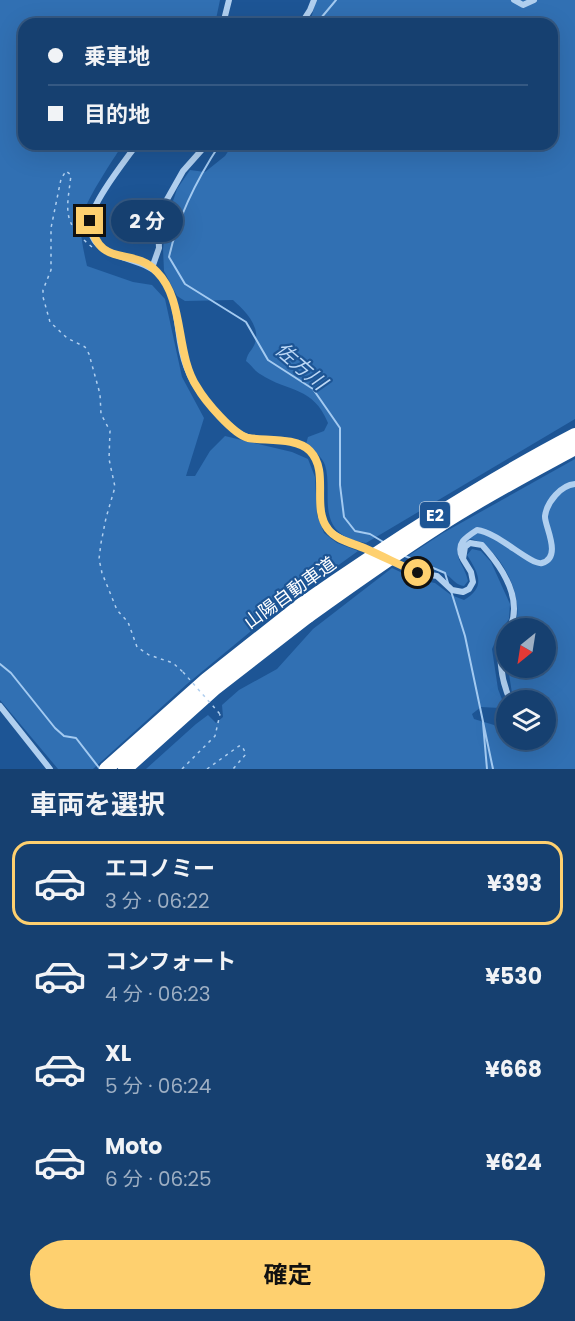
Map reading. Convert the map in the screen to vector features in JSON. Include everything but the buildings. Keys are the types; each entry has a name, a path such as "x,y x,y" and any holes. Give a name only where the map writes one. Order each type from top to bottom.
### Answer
{"highway":[{"name":"山陽自動車道","path":"106,769 206,680 305,611 433,516 503,473 575,435"},
{"name":"山陽自動車道","path":"124,769 305,611 442,524 575,448"}],"street":[{"path":"224,18 229,0"},
{"path":"305,18 314,0"},
{"path":"514,0 523,5 534,0"},
{"path":"133,150 96,203 90,221 96,242 104,250 152,268 165,282 176,312 186,365 196,387 220,415 238,432 247,437 302,445 310,451 319,468 322,515 328,529 340,539 418,573 437,576 452,590 463,592 469,589 472,582 471,572 459,551 464,539 477,530 486,530 505,540 529,560 536,563 545,562 552,545 552,535 545,517 547,511 560,490 575,484"},
{"path":"152,268 159,248 158,224 161,210 183,171 202,150"},
{"path":"463,559 465,547 470,543 477,543 482,545 498,563 514,599 513,618"},
{"path":"0,706 50,769"}],"path":[{"path":"79,236 66,214 71,175 66,171 61,179 51,228 51,270 43,290 43,297 50,322 67,338 85,347 89,354 98,387 100,414 110,431 109,459 116,487 101,543 99,559 102,573 117,610 128,622 137,647 148,655 173,663 220,714 215,736 182,769"},
{"path":"207,769 242,746 246,754 232,769"}],"shaded area":[{"path":"0,0 220,0 216,18 18,18 18,150 119,150 84,212 81,231 83,249 87,266 133,282 152,285 165,299 182,377 204,418 186,476 195,476 210,451 225,436 292,452 308,459 315,477 317,515 324,533 337,543 358,551 279,608 187,684 93,769 58,769 0,700"},
{"path":"316,0 575,0 575,419 366,543 348,538 338,532 329,515 325,465 317,453 306,444 308,437 324,431 328,423 322,411 308,396 260,374 246,361 255,343 256,331 250,319 233,300 185,301 177,296 164,271 163,249 166,222 177,189 190,170 205,172 229,150 558,150 558,18 311,18"},
{"path":"575,459 575,769 146,769 208,715 216,723 223,717 222,705 239,690 277,669 313,629 392,568 415,579 435,583 451,595 464,600 478,585 475,568 467,555 472,549 481,551 491,562 510,604 509,618 496,618 496,640 492,649 498,690 496,690 496,708 481,707 472,714 474,719 496,727 496,750 556,750 556,690 512,690 510,678 556,678 556,618 517,618 517,604 509,576 492,552 471,539 459,549 458,554 468,581 464,586 440,571 417,566 408,556 443,533"}],"waterway":[{"name":"佐方川","path":"321,18 336,0"},
{"name":"佐方川","path":"216,150 189,198 169,257 185,284 246,322 268,360 313,389 340,428 340,485 344,517 355,531 370,534 385,543"},
{"name":"佐方川","path":"405,556 445,573 448,583"},
{"name":"佐方川","path":"451,591 465,636 493,769"},
{"path":"0,664 11,673 55,728 64,736 76,738 100,769"},
{"name":"佐方川","path":"483,723 487,769"}],"route":[{"path":"90,221 93,236 104,250 152,268 165,282 176,312 186,365 196,387 220,415 238,432 247,437 302,445 310,451 319,468 322,515 328,529 340,539 418,573"}]}
